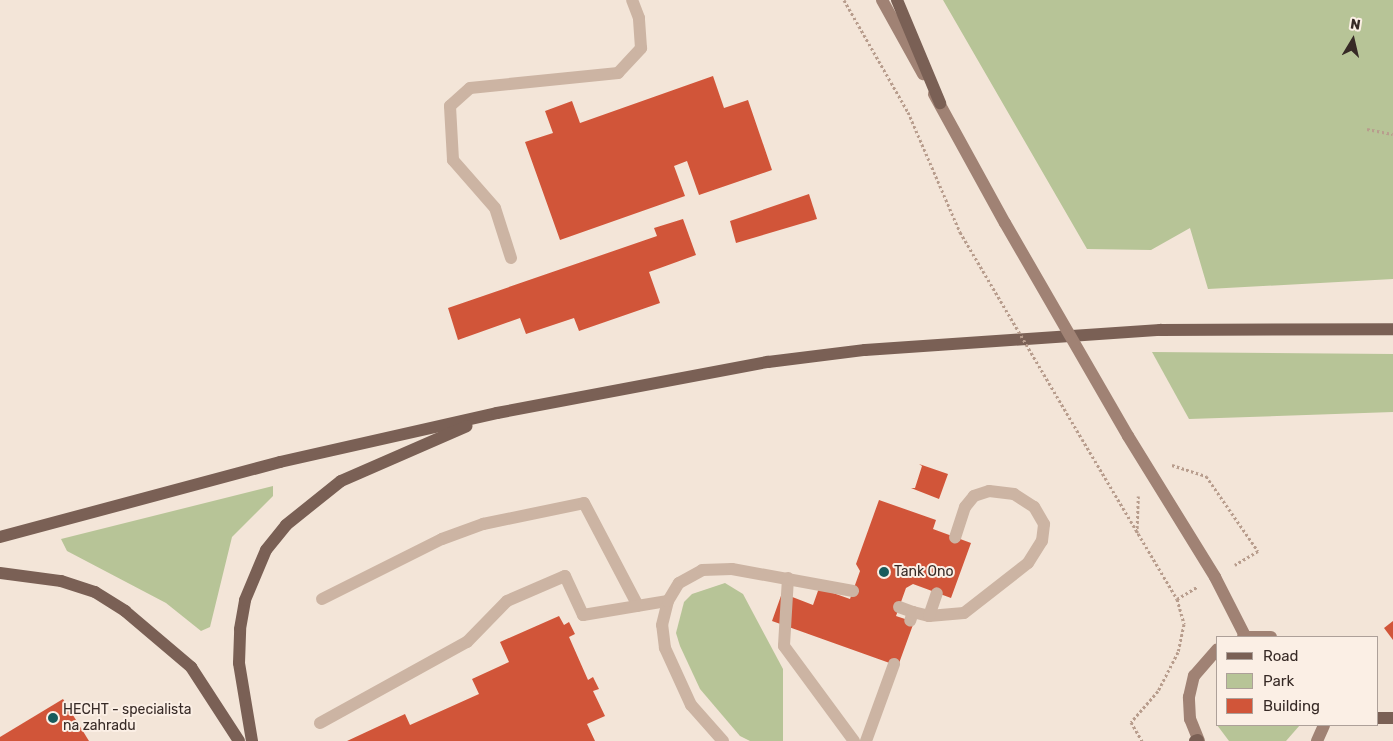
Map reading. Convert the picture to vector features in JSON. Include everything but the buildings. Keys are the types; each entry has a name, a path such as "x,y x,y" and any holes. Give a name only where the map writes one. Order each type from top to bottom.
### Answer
{"main road":[{"path":"882,0 1005,223 1128,436 1215,577 1244,636"},
{"path":"897,0 940,103"},
{"path":"0,537 280,462 497,413 672,378 865,350 1160,330 1393,329"},
{"path":"252,741 239,663 240,629 246,600 266,550 286,524 341,480 497,413"},
{"path":"0,573 61,581 95,592 125,610 191,667 239,741"},
{"path":"1197,740 1190,719 1189,697 1194,676 1216,651"},
{"path":"1378,718 1393,718"},
{"path":"1317,741 1324,726"}],"lane":[{"path":"511,258 495,208 453,160 450,106 470,88 618,73 642,48 639,18 632,0"},
{"path":"899,607 912,616 964,613 1005,585 1028,563 1042,541 1044,524 1034,507 1014,494 989,491 974,496 965,507 955,537"},
{"path":"322,599 442,539 483,524 584,503 638,606"},
{"path":"723,741 691,705 665,648 662,625 668,601 678,583 702,570 732,569 853,591"},
{"path":"320,723 467,642 507,601 565,576 583,615 668,601"},
{"path":"788,578 784,646 854,741"},
{"path":"929,616 937,593"},
{"path":"866,741 894,664"}],"path":[{"path":"844,0 908,112 960,232 1177,599 1184,624 1178,652 1158,691 1131,722 1142,741"},
{"path":"1367,129 1393,134"},
{"path":"1206,476 1258,551"}],"green space":[{"path":"943,0 1393,0 1393,279 1208,289 1190,228 1151,250 1087,249"},
{"path":"1152,352 1393,354 1393,412 1189,419"},
{"path":"273,486 273,496 232,537 210,627 201,631 166,603 67,551 61,539"},
{"path":"725,583 743,594 783,669 783,741 750,741 740,736 700,689 680,646 676,633 684,602 692,594"},
{"path":"1218,726 1299,726 1286,741 1229,741"}],"place":[{"name":"Tank Ono","path":"884,572"},
{"name":"HECHT - specialista na zahradu","path":"53,718"}]}
